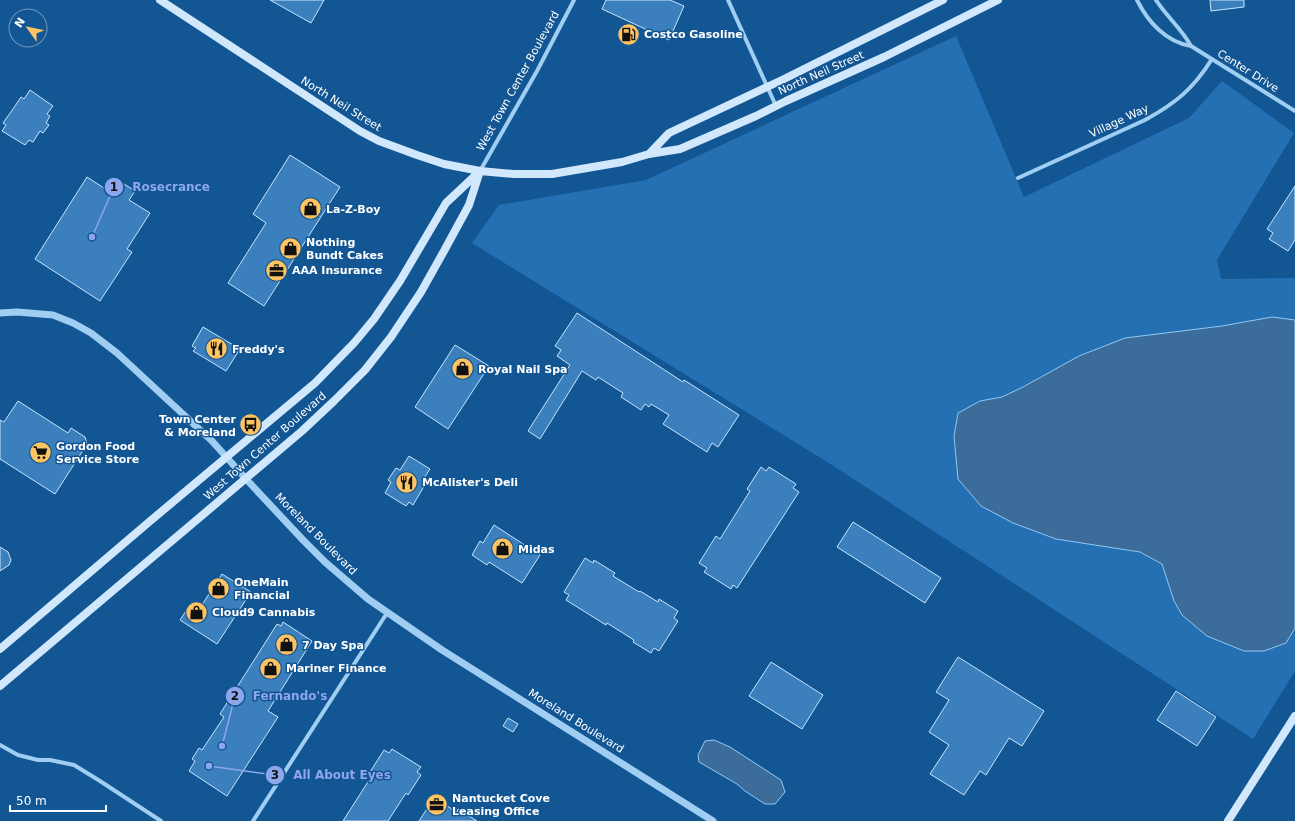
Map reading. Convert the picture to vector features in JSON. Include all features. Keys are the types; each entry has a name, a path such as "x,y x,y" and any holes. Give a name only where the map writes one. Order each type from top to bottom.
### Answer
{"main road":[{"name":"North Neil Street","path":"160,0 369,136 444,164 480,171 514,174 552,174 622,162 649,154 680,149 884,57 998,0"},
{"name":"North Neil Street","path":"649,154 669,133 943,0"},
{"name":"West Town Center Boulevard","path":"0,649 315,383 354,343 374,319 400,281 446,203 480,171"},
{"name":"West Town Center Boulevard","path":"0,686 166,544 302,431 365,370 391,337 421,292 469,205 480,171"},
{"path":"1228,821 1295,716"}],"street":[{"name":"West Town Center Boulevard","path":"480,171 537,71 574,0"},
{"path":"728,0 766,87 776,106"},
{"name":"Center Drive","path":"1137,0 1143,13 1154,26 1181,44 1191,46 1295,111"},
{"name":"Center Drive","path":"1156,0 1163,12 1186,36 1191,46"},
{"name":"Village Way","path":"1018,178 1164,110 1192,87 1212,59"},
{"name":"Moreland Boulevard","path":"0,313 17,312 53,315 73,322 91,333 117,353 212,441 325,562 352,586 387,613 449,654 713,821"},
{"path":"253,821 387,613"},
{"path":"0,745 18,755 38,760 50,760 74,765 161,821"}],"shaded area":[{"path":"956,36 1024,197 1189,118 1222,81 1294,133 1217,260 1221,279 1295,278 1295,320 1272,317 1222,326 1023,387 1002,397 980,401 954,436 958,479 981,506 1014,523 1056,539 1140,552 1163,564 1174,601 1286,643 1295,628 1295,671 1253,739 832,465 472,243 499,205 646,180"},
{"path":"1272,317 1295,320 1295,628 1286,643 1264,651 1244,651 1207,636 1182,615 1174,601 1162,564 1140,552 1056,539 1013,523 981,506 958,479 954,436 958,413 980,401 1002,397 1079,356 1125,338 1222,326"},
{"path":"714,740 730,747 781,780 785,792 775,804 765,804 737,784 699,762 698,755 705,741"}],"building":[{"path":"270,0 324,0 311,23"},
{"path":"606,0 670,0 684,6 669,40 602,9"},
{"path":"1210,0 1244,0 1244,7 1211,11"},
{"path":"30,90 53,106 47,114 50,116 46,123 49,125 43,133 40,131 33,142 29,140 25,145 2,131 6,125 3,123 21,97 24,99"},
{"path":"290,155 340,187 264,306 228,283 266,223 253,214"},
{"path":"87,177 110,192 118,180 135,191 129,200 150,213 127,249 132,252 100,301 35,259"},
{"path":"1295,186 1295,240 1288,251 1269,239 1273,233 1267,229"},
{"path":"577,313 683,382 684,380 739,415 718,447 712,443 707,452 663,424 669,415 651,404 649,407 645,404 641,410 621,397 623,393 598,377 596,380 582,371 540,439 528,431 570,365 557,356 561,350 555,346"},
{"name":"Freddy's","path":"203,327 240,349 226,371 193,351 196,348 192,346"},
{"path":"455,345 489,366 448,429 415,407"},
{"name":"Gordon Food Service Store","path":"18,401 68,433 71,428 85,437 87,444 55,494 0,459 0,420 4,422"},
{"name":"McAlister's Deli","path":"409,456 430,469 422,481 426,483 413,505 409,502 406,506 385,493 391,482 388,480 396,468 400,470"},
{"path":"761,467 766,471 769,467 796,484 793,488 799,492 737,588 733,585 731,589 704,572 707,568 699,563 716,536 720,539 750,491 747,489"},
{"path":"853,522 941,578 925,603 837,547"},
{"name":"Midas","path":"494,525 540,555 522,583 489,562 487,565 472,555 480,541 483,543"},
{"path":"0,547 8,552 11,560 9,565 0,571"},
{"path":"585,558 593,563 594,560 615,573 613,576 639,592 640,591 658,602 659,599 678,611 674,618 678,621 659,651 654,648 651,653 607,623 606,625 566,600 569,595 564,592"},
{"path":"222,574 251,592 217,644 180,620 192,602 200,608"},
{"path":"283,622 312,641 268,711 278,717 227,796 189,771 195,761 192,759 199,748 202,750 224,717 220,714 277,624 281,626"},
{"path":"958,657 1044,711 1022,746 1009,738 986,775 980,771 964,795 930,774 949,745 929,732 949,700 936,692"},
{"path":"771,662 823,695 802,729 749,696"},
{"path":"1176,691 1216,717 1197,746 1157,720"},
{"path":"508,718 518,724 513,732 503,726"},
{"path":"392,749 421,767 417,772 421,775 408,795 406,793 388,821 343,821 373,774 370,772 384,750 389,753"},
{"name":"Nantucket Cove Leasing Office","path":"434,798 457,812 458,809 477,821 419,821"}],"place":[{"name":"Costco Gasoline","path":"628,34"},
{"name":"La-Z-Boy","path":"310,209"},
{"name":"Rosecrance","path":"92,237"},
{"name":"Nothing Bundt Cakes","path":"290,248"},
{"name":"AAA Insurance","path":"276,270"},
{"name":"Freddy's","path":"217,349"},
{"name":"Royal Nail Spa","path":"462,369"},
{"name":"Town Center & Moreland","path":"251,425"},
{"name":"Gordon Food Service Store","path":"41,452"},
{"name":"McAlister's Deli","path":"407,482"},
{"name":"Midas","path":"503,549"},
{"name":"OneMain Financial","path":"219,588"},
{"name":"Cloud9 Cannabis","path":"196,612"},
{"name":"7 Day Spa","path":"286,645"},
{"name":"Mariner Finance","path":"271,668"},
{"name":"Fernando's","path":"222,746"},
{"name":"All About Eyes","path":"209,766"},
{"name":"Nantucket Cove Leasing Office","path":"437,804"}]}
